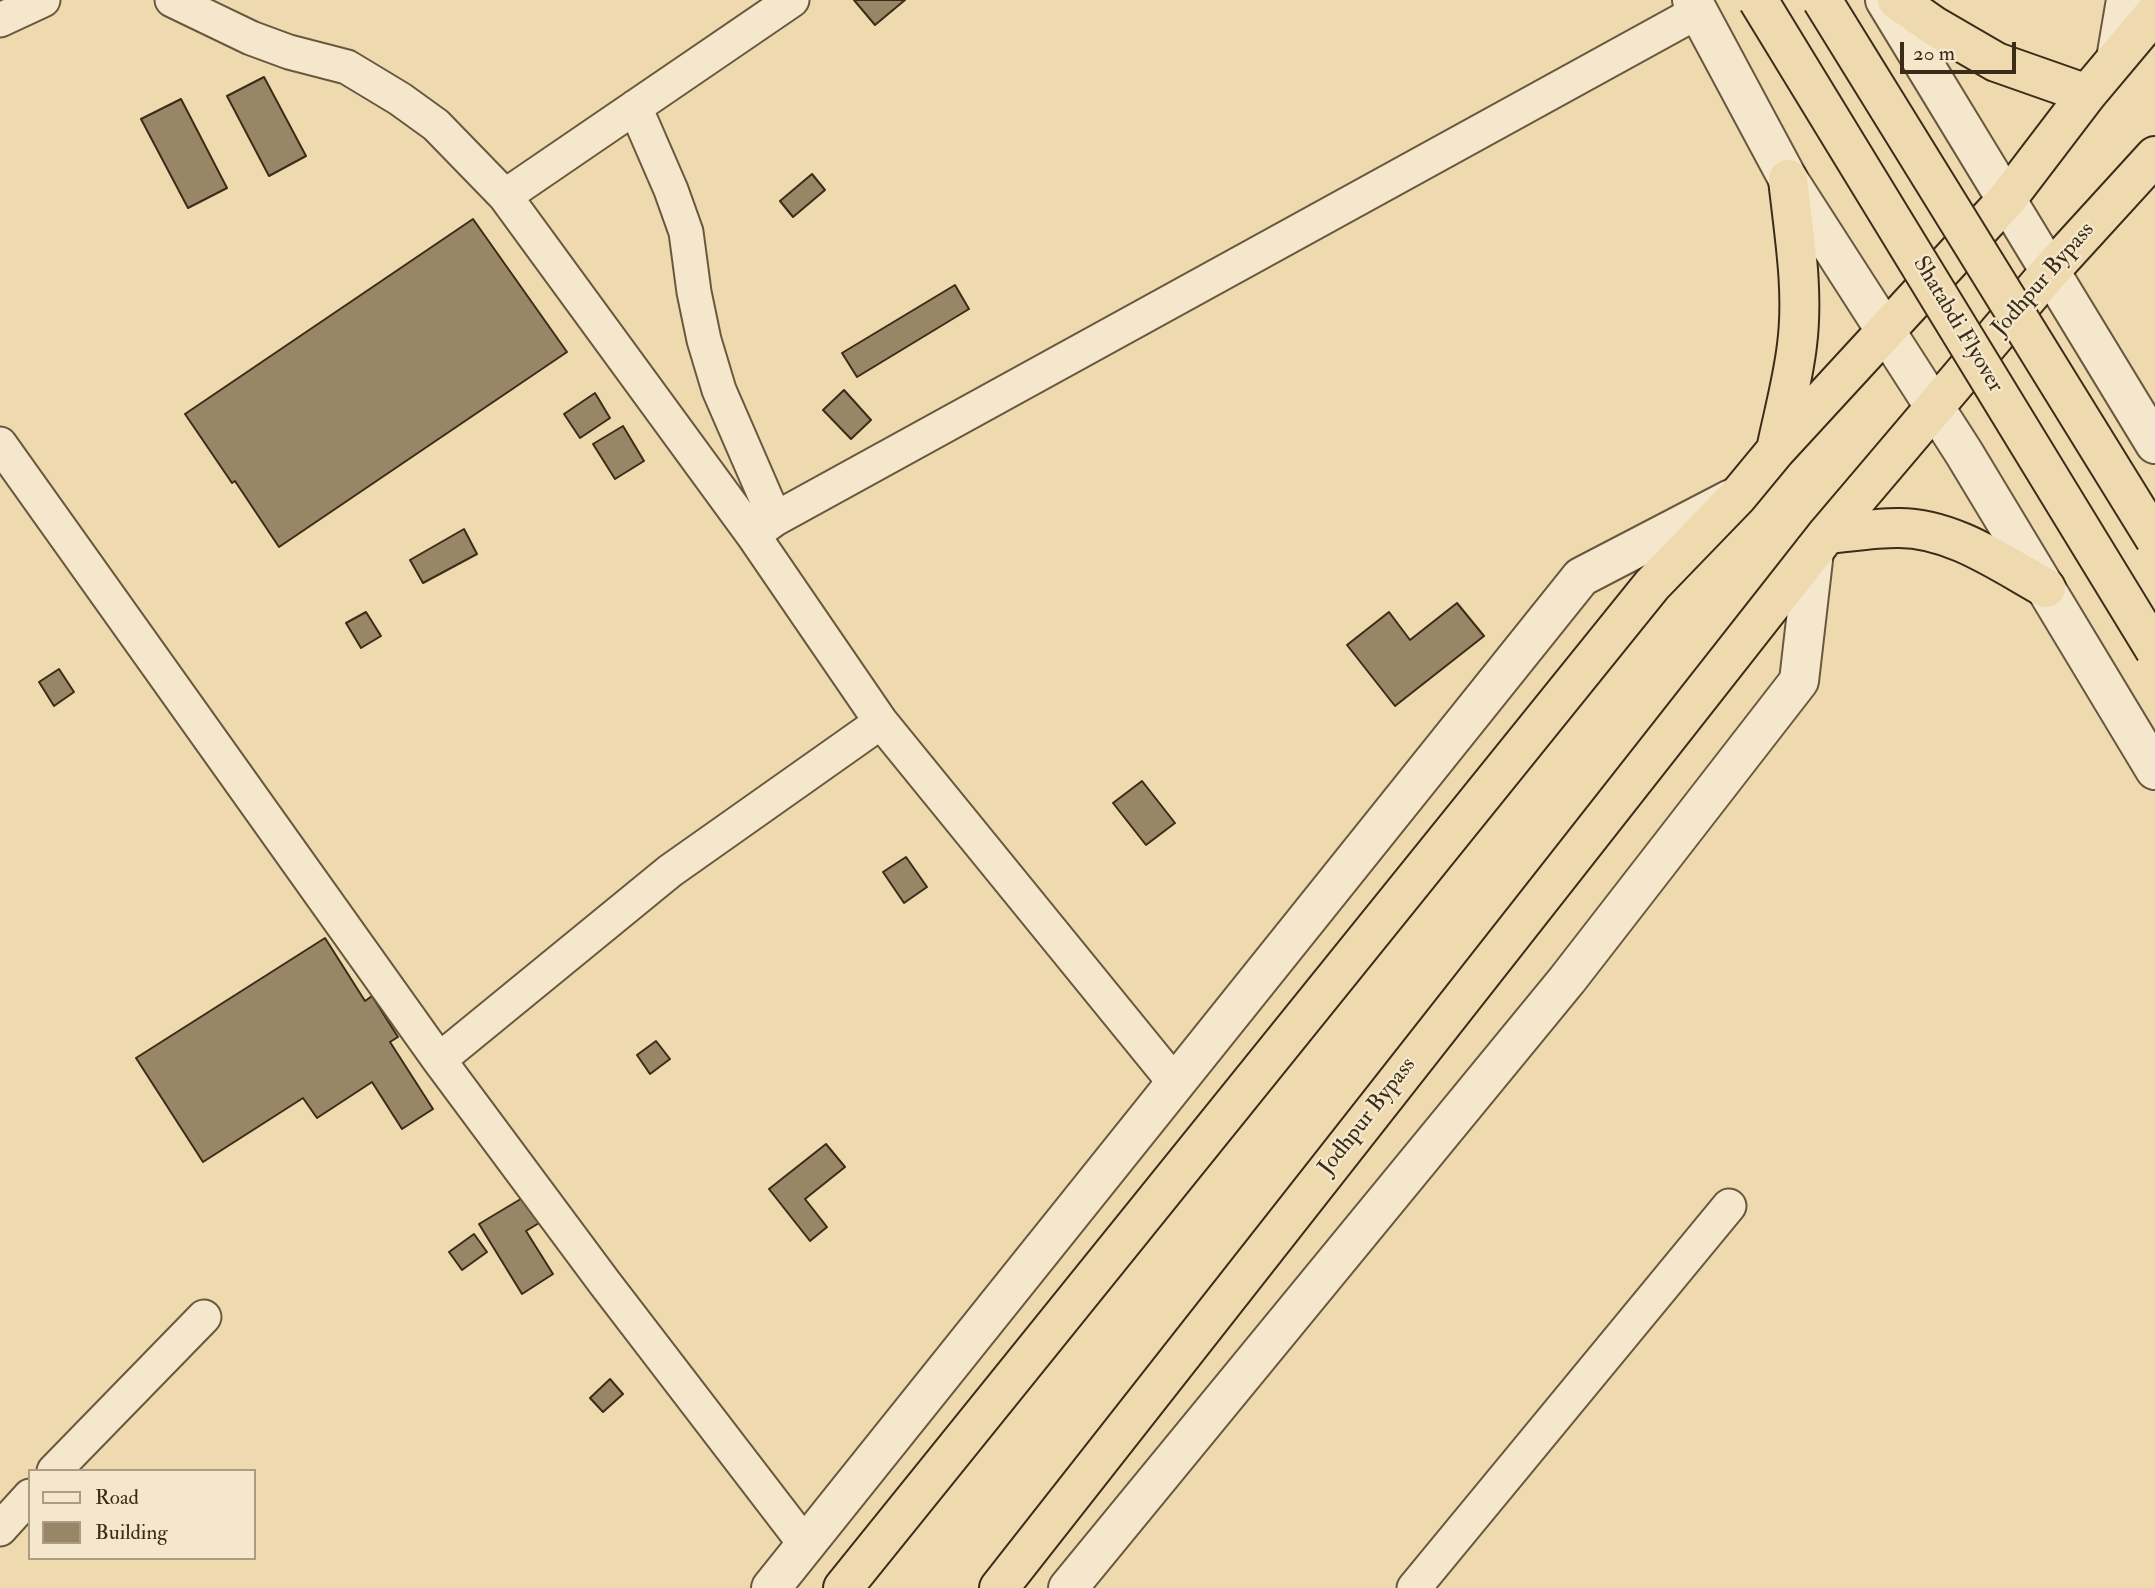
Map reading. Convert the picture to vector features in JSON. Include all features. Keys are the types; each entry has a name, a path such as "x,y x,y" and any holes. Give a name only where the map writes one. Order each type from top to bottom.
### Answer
{"highway":[{"name":"Shatabdi Flyover","path":"1758,0 2155,650"},
{"path":"1822,0 2155,539"},
{"path":"1897,0 1934,26 1996,62 2087,94"},
{"path":"843,1588 1652,585 1738,496 1776,450 2007,199 2087,94 2155,13"},
{"name":"Jodhpur Bypass","path":"999,1588 1821,542 2051,270 2155,156"},
{"path":"1776,450 1797,346 1799,316 1799,282 1788,179"},
{"path":"1821,542 1898,528 1931,532 1958,541 2046,588"}],"street":[{"path":"0,20 43,0"},
{"path":"172,0 251,38 289,52 347,67 390,92 436,125 505,196 764,527 881,722 1175,1083"},
{"path":"505,196 792,0"},
{"path":"1885,0 2155,444"},
{"path":"2116,59 2126,0"},
{"path":"764,527 1695,6 1788,179 1935,407 2155,770"},
{"path":"635,107 686,232 699,316 719,390 764,527"},
{"path":"0,444 439,1060 596,1271 806,1544"},
{"path":"771,1588 1581,577 1738,496"},
{"path":"1068,1588 1567,980 1799,681 1821,542"},
{"path":"439,1060 670,871 881,722"},
{"path":"1414,1588 1729,1206"},
{"path":"56,1469 204,1317"},
{"path":"0,1529 28,1498"}],"building":[{"path":"854,0 905,0 875,25"},
{"path":"264,77 306,156 269,176 227,96"},
{"path":"181,99 227,188 188,208 141,119"},
{"path":"812,174 825,190 793,217 780,201"},
{"path":"473,219 567,352 279,547 235,481 232,483 185,414"},
{"path":"955,285 969,309 857,377 842,353"},
{"path":"844,390 871,420 851,439 823,410"},
{"path":"595,393 610,418 580,438 564,414"},
{"path":"623,426 644,461 615,479 593,444"},
{"path":"464,529 477,554 423,583 410,560"},
{"path":"1457,603 1484,636 1395,706 1347,645 1389,612 1410,640"},
{"path":"366,612 381,636 361,648 346,623"},
{"path":"59,669 74,692 54,706 39,682"},
{"path":"1142,781 1175,823 1146,845 1113,803"},
{"path":"906,857 927,887 904,903 883,872"},
{"path":"325,938 365,1001 372,996 398,1037 390,1042 433,1109 402,1129 372,1082 317,1118 303,1098 203,1162 136,1058"},
{"path":"656,1041 670,1059 650,1074 637,1055"},
{"path":"826,1144 845,1167 805,1199 827,1227 810,1241 769,1189"},
{"path":"529,1194 544,1220 526,1231 553,1274 522,1294 479,1224"},
{"path":"474,1234 487,1252 462,1270 449,1252"},
{"path":"610,1379 623,1394 603,1412 590,1398"}]}
